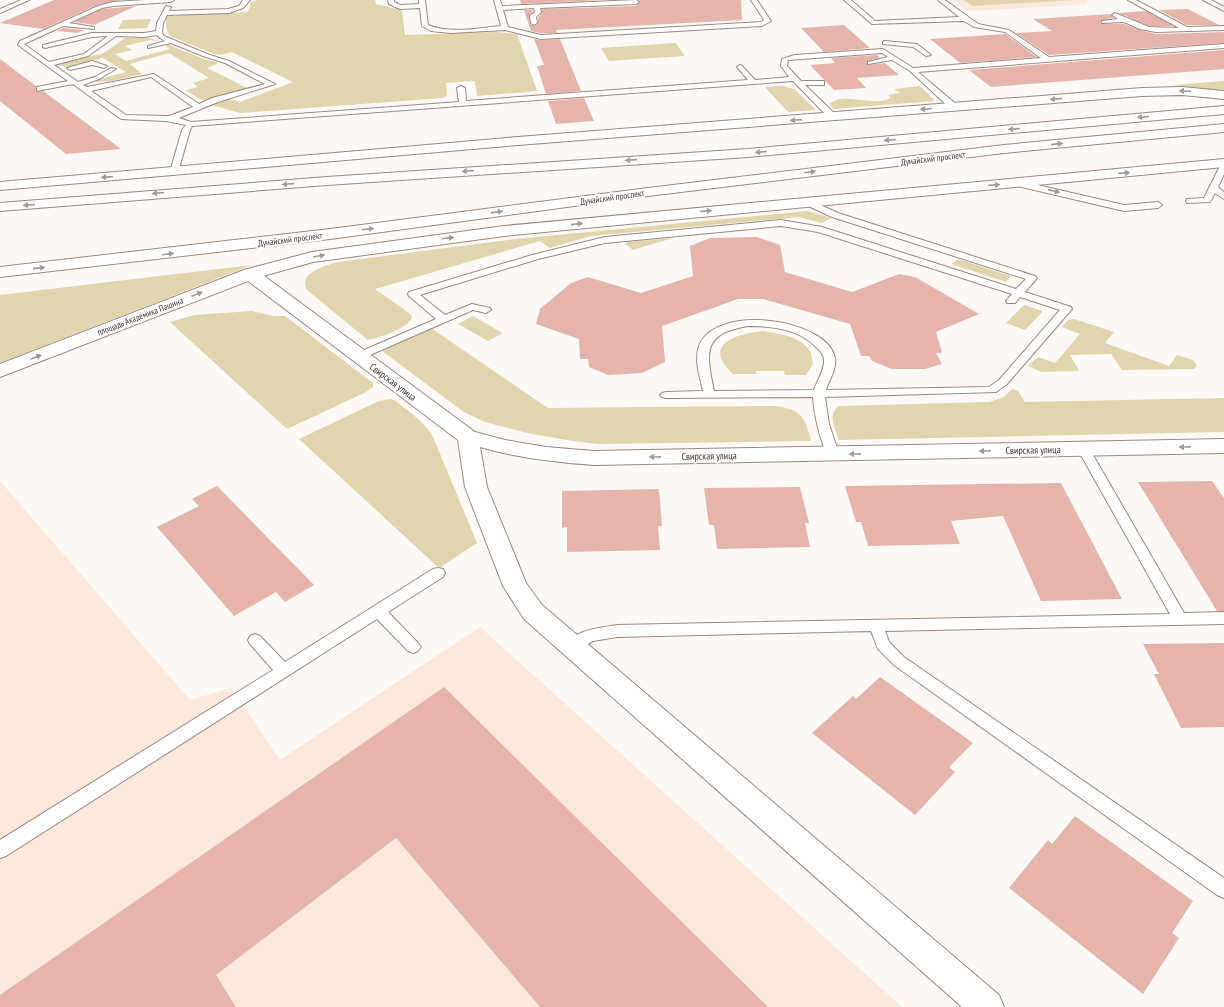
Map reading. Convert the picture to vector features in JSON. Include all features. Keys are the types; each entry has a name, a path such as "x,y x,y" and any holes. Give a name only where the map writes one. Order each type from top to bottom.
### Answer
{"main road":[{"path":"4,185 174,172 518,141 1163,91 1198,92 1224,95"},
{"name":"Дунайский проспект","path":"0,207 327,181 756,152 1224,110"},
{"name":"Дунайский проспект","path":"0,272 330,234 764,177 1004,149 1224,128"},
{"name":"площадь Академика Пашина","path":"0,371 250,274 281,265 338,253 504,231 1224,164"},
{"name":"Свирская улица","path":"250,274 468,438 511,449 594,458 1224,446"},
{"path":"468,438 476,487 516,586 534,612 987,1007"}],"lane":[{"path":"0,11 26,0"},
{"path":"165,13 229,11 241,7 247,0"},
{"path":"391,0 391,3 400,7 422,3 425,26 429,29 443,31 505,28 542,40 762,24 767,22 768,21 754,0"},
{"path":"497,0 505,28"},
{"path":"847,0 874,23 882,32 884,47 894,58 912,70 954,107"},
{"path":"941,0 976,26 1007,31 1048,60"},
{"path":"1131,0 1186,29"},
{"path":"1206,0 1224,9"},
{"path":"172,118 215,100 271,84 227,62 162,38 159,33 160,23 170,1 100,7 27,39 21,45 124,117 172,118 190,124 753,82 797,81 821,83"},
{"path":"499,8 636,2"},
{"path":"534,23 533,16 538,12 536,6"},
{"path":"1115,15 1147,30 1159,31 1224,28"},
{"path":"874,23 965,19"},
{"path":"1104,22 1126,20"},
{"path":"62,24 92,28"},
{"path":"45,46 92,35 144,35 159,33"},
{"path":"49,64 86,55 115,34"},
{"path":"150,47 171,41"},
{"path":"1007,42 1021,41"},
{"path":"833,117 784,66 785,59 884,47 915,45 928,55"},
{"path":"912,70 1224,46"},
{"path":"870,63 894,58"},
{"path":"58,71 92,63 104,66"},
{"path":"740,67 753,82"},
{"path":"40,89 97,78 113,69"},
{"path":"86,90 152,75 198,107"},
{"path":"461,88 463,103"},
{"path":"174,172 186,130 190,124"},
{"path":"1190,201 1206,200 1224,164"},
{"path":"1016,183 1124,208 1158,205"},
{"path":"1213,188 1224,196"},
{"path":"807,202 835,215 1032,278 1015,297"},
{"path":"443,319 413,294 535,257 605,240 781,223 819,229 1015,297 1067,309 1003,382 992,390 819,394 666,395"},
{"path":"359,356 472,307 486,310"},
{"path":"710,394 704,353 706,344 715,334 729,327 756,323 786,326 804,332 816,339 828,353 830,365 819,394 823,424 833,454"},
{"path":"1083,448 1180,619"},
{"path":"0,850 438,573"},
{"path":"378,611 413,647"},
{"path":"573,646 589,636 617,631 1224,618"},
{"path":"876,625 883,645 899,661 1224,889"},
{"path":"256,640 284,671"}],"shaded area":[{"path":"257,0 375,0 376,4 402,10 405,35 496,32 517,34 537,91 477,96 475,81 446,83 447,95 443,98 240,113 211,105 229,99 240,102 293,82 232,52 221,55 214,54 172,37 166,28 167,16 248,12 251,2"},
{"path":"953,0 1089,0 1084,5 967,11"},
{"path":"964,0 1075,0 973,6"},
{"path":"151,19 147,28 118,29 123,20"},
{"path":"125,38 150,38 158,41 150,40 125,46 132,50 115,54 126,61 170,49 165,46 169,45 204,59 217,62 217,64 207,68 247,88 206,100 199,99 186,90 198,87 193,83 209,78 169,53 130,64 142,74 111,81 94,82 96,80 126,72 103,58 66,67 59,65 61,63 104,53"},
{"path":"676,43 685,56 609,61 601,48"},
{"path":"1224,81 1224,91 1171,85"},
{"path":"783,86 794,89 816,110 788,112 765,87"},
{"path":"920,86 934,101 834,109 829,104 836,100 844,99 884,101 891,98 888,95 900,93 894,89"},
{"path":"808,211 831,218 822,223 799,217 591,236 550,248 540,241 375,289 412,316 411,320 403,327 385,335 368,340 307,290 305,284 309,274 320,268 338,262 515,239"},
{"path":"673,238 633,250 625,244 628,242"},
{"path":"958,259 1011,276 1006,282 952,264"},
{"path":"252,265 0,363 0,295"},
{"path":"1024,305 1043,311 1025,330 1006,323"},
{"path":"252,311 273,316 285,316 373,383 373,387 366,392 287,429 170,322 194,315"},
{"path":"473,316 503,333 488,341 458,324"},
{"path":"1074,319 1114,332 1105,343 1169,366 1177,355 1193,360 1197,366 1194,369 1122,370 1111,354 1070,355 1079,371 1042,372 1028,366 1038,357 1055,363 1080,334 1062,327 1068,320"},
{"path":"431,328 548,408 783,407 800,415 804,420 811,441 598,444 527,433 485,422 464,412 382,351"},
{"path":"763,331 789,336 806,346 811,352 813,364 806,375 785,375 784,371 756,371 756,374 733,374 724,364 720,355 721,348 726,342 733,338 753,332"},
{"path":"1012,389 1018,391 1025,402 1224,398 1224,432 839,440 833,422 833,413 839,406 989,402 1004,397"},
{"path":"390,399 394,400 415,417 425,426 433,437 477,543 439,568 299,439 379,401"},
{"path":"0,481 190,700 231,688 280,760 480,627 902,1007 0,1007"}],"building":[{"path":"54,0 121,0 97,5 43,29 0,23"},
{"path":"520,0 602,0 521,4"},
{"path":"639,0 741,0 742,20 556,30 557,33 541,33 531,31 524,10 533,10 529,16 530,24 535,26 538,23 538,18 542,13 542,9 636,6 640,2"},
{"path":"136,6 94,25 74,22 102,9"},
{"path":"1188,9 1219,25 1187,25 1159,10"},
{"path":"1146,11 1173,26 1149,26 1119,13"},
{"path":"1111,14 1114,18 1102,20 1101,24 1124,24 1156,34 1224,32 1224,43 1049,55 1016,33 1052,31 1033,19"},
{"path":"844,25 870,48 824,52 801,28"},
{"path":"63,28 85,30 77,33 57,31"},
{"path":"1005,34 1037,57 960,63 930,39"},
{"path":"534,39 560,39 581,91 546,94 537,66 544,65"},
{"path":"1224,50 1224,69 991,87 969,70"},
{"path":"877,55 880,58 868,61 867,65 885,63 899,75 857,78 866,88 834,90 810,65 835,63 831,58"},
{"path":"0,59 36,86 36,92 43,91 121,149 66,154 0,101"},
{"path":"584,98 594,121 556,124 548,101"},
{"path":"757,237 780,245 785,272 852,292 899,274 915,277 979,314 936,332 942,353 936,353 942,364 925,369 892,369 872,361 869,356 861,356 850,324 763,299 738,299 662,326 665,362 642,373 608,375 589,367 588,359 580,359 579,339 536,324 540,309 571,283 588,277 641,293 693,276 690,246 710,238"},
{"path":"1212,481 1224,498 1224,611 1217,611 1138,482"},
{"path":"1061,483 1122,599 1041,601 1003,516 951,521 960,544 868,546 861,522 856,522 845,486"},
{"path":"217,486 314,585 285,602 276,592 234,616 157,527 199,506 192,499"},
{"path":"800,487 809,523 805,523 810,547 717,549 714,525 709,525 704,488"},
{"path":"659,489 662,526 658,526 660,550 567,552 567,527 562,528 562,491"},
{"path":"1224,643 1224,727 1181,728 1154,674 1159,674 1143,644"},
{"path":"880,677 973,743 949,767 955,772 915,815 812,733 853,696 856,699"},
{"path":"444,687 768,1007 540,1007 396,838 216,975 236,1007 0,1007 0,995"},
{"path":"1075,816 1193,901 1172,933 1179,938 1143,994 1009,888 1048,840 1052,844"}]}
